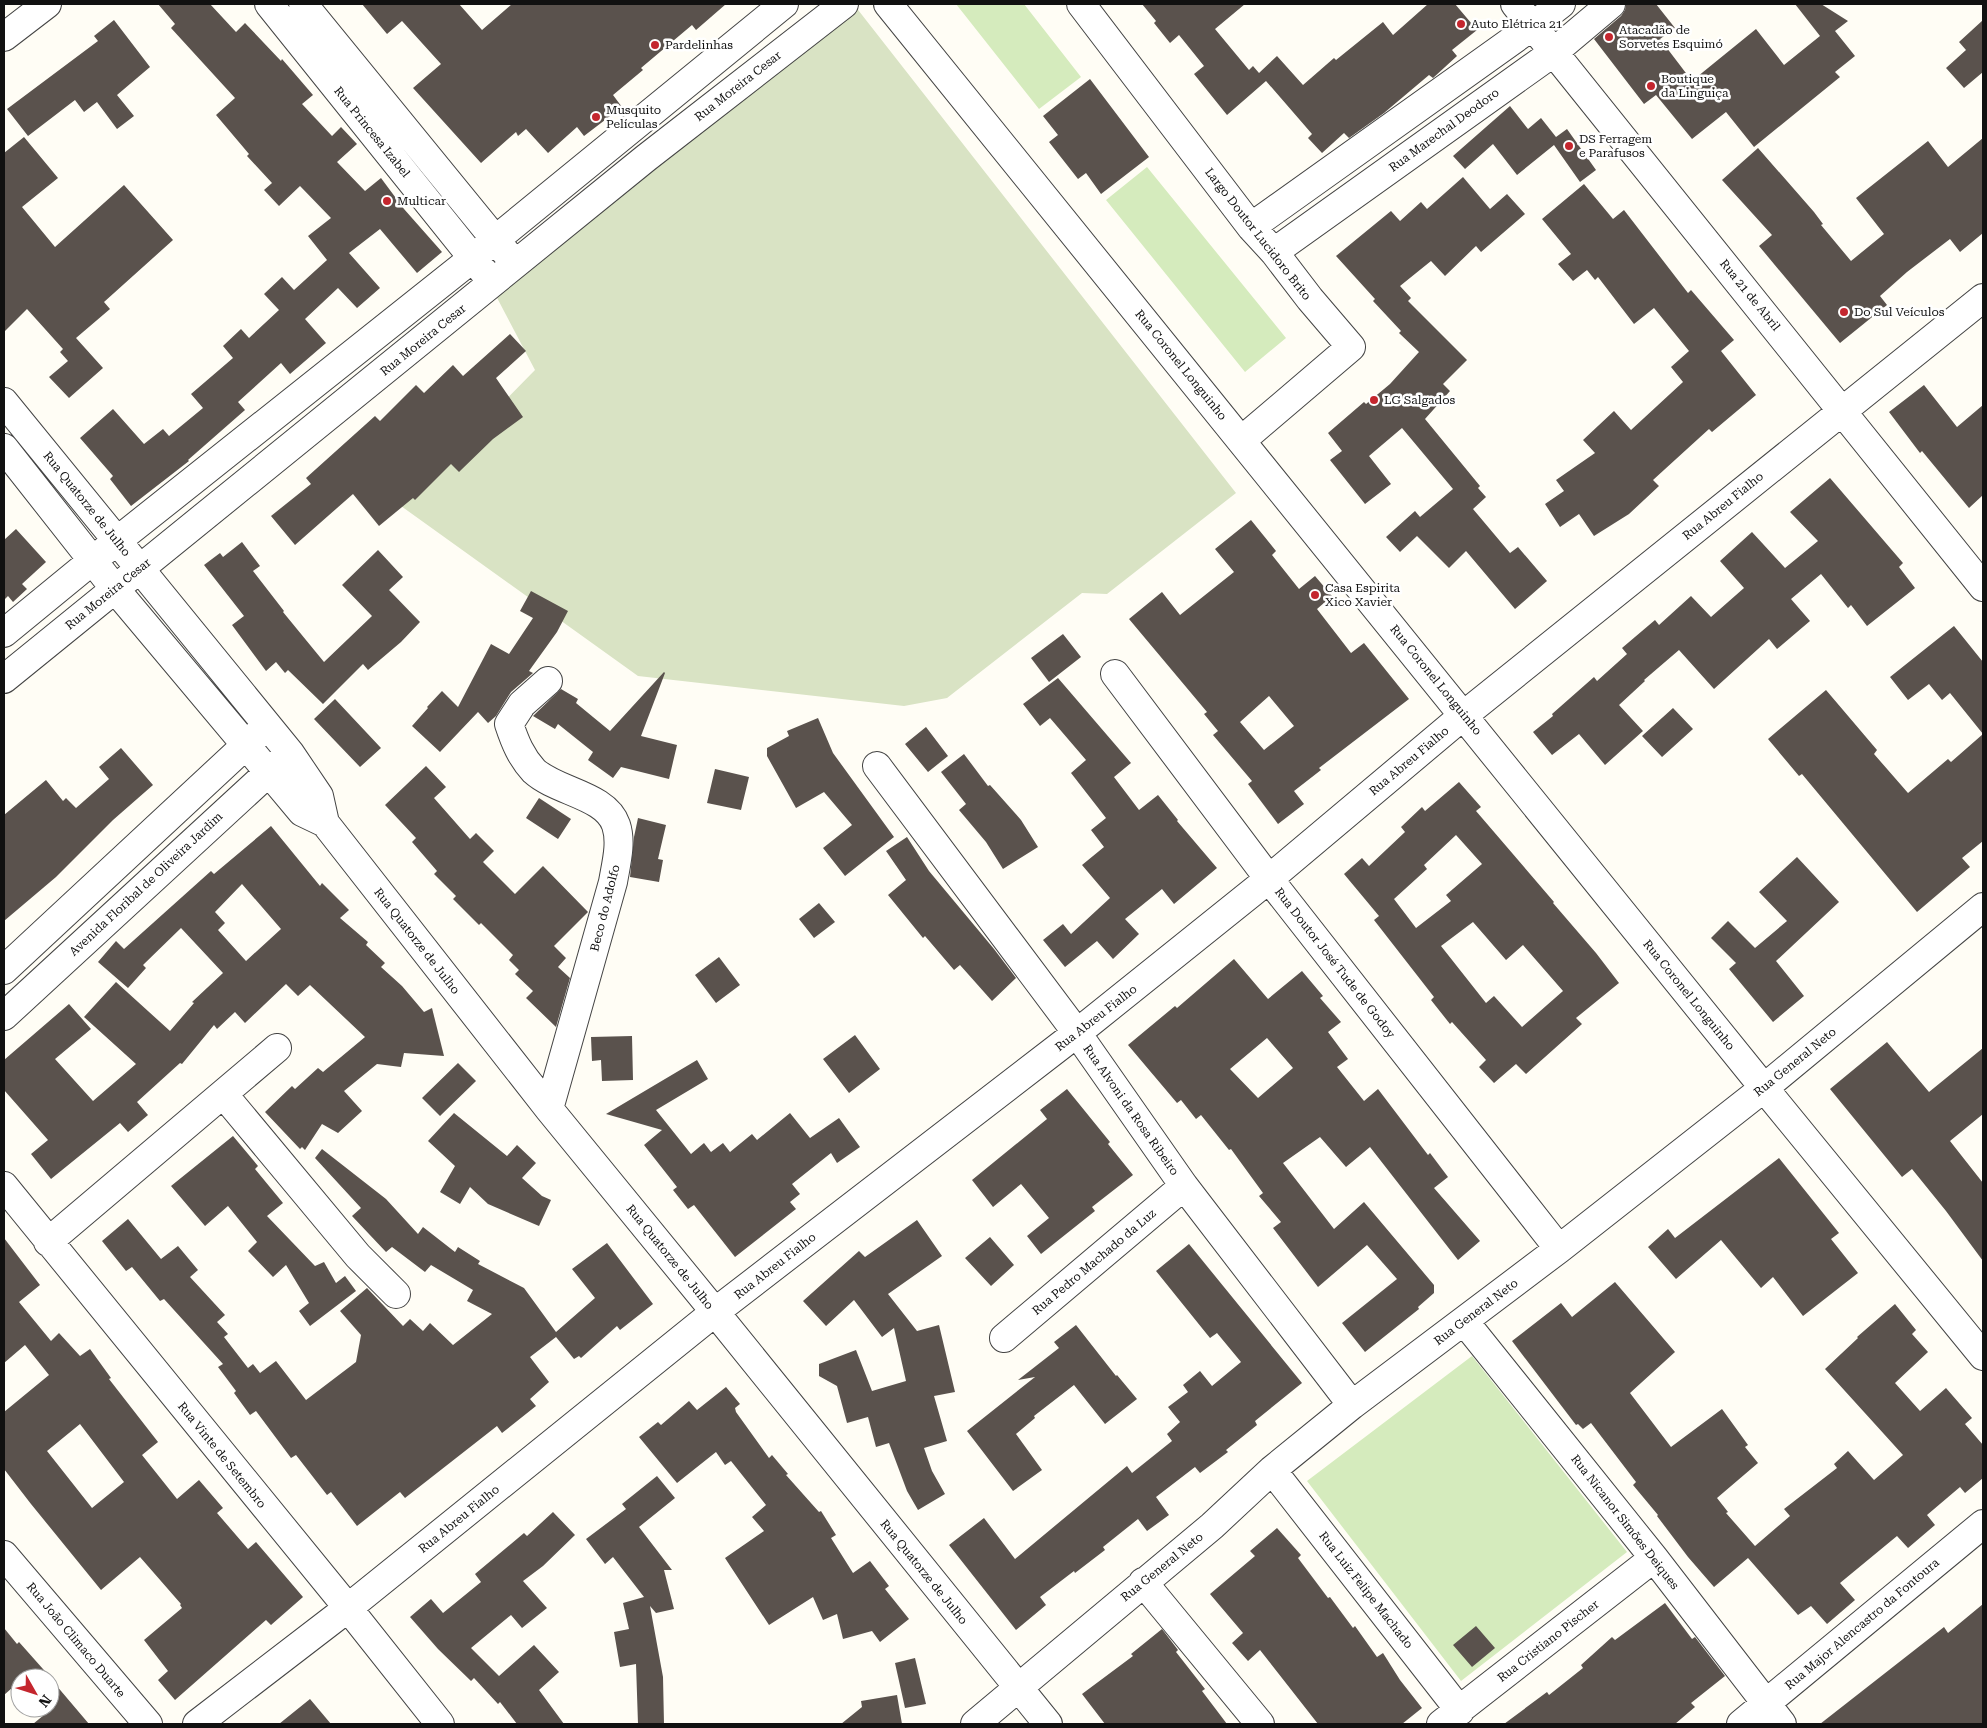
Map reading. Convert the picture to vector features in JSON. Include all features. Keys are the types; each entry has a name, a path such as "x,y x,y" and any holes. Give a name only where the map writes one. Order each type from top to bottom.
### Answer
{"street":[{"path":"4,37 47,4"},
{"name":"Rua Princesa Izabel","path":"269,4 493,283"},
{"path":"303,4 516,265"},
{"path":"4,633 473,258 784,4"},
{"name":"Rua Moreira Cesar","path":"4,679 646,158 844,4"},
{"name":"Rua Coronel Longuinho","path":"888,4 1764,1088 1983,1356"},
{"name":"Largo Doutor Lucidoro Brito","path":"1081,4 1251,227 1274,252 1310,300 1351,347 1242,440"},
{"name":"Rua 21 de Abril","path":"1515,4 1534,25 1983,587"},
{"path":"1251,227 1561,4"},
{"name":"Rua Marechal Deodoro","path":"1274,252 1554,52 1611,4"},
{"name":"Rua Abreu Fialho","path":"197,1724 348,1608 715,1312 1078,1033 1269,880 1464,715 1983,298"},
{"name":"Rua Quatorze de Julho","path":"4,402 290,753 319,796 325,823 549,1109 715,1312 1024,1705 1048,1724"},
{"path":"7,452 33,438"},
{"name":"Rua Quatorze de Julho","path":"7,452 115,588 302,812 325,823"},
{"path":"164,645 188,628"},
{"name":"Rua Doutor José Tude de Godoy","path":"1115,674 1269,880 1559,1249"},
{"name":"Beco do Adolfo","path":"548,681 522,704 509,724 517,749 535,771 558,786 602,806 611,814 616,826 619,850 613,882 549,1109"},
{"path":"4,970 268,725"},
{"name":"Avenida Floribal de Oliveira Jardim","path":"4,1016 268,771 290,753"},
{"name":"Rua Alvoni da Rosa Ribeiro","path":"877,766 1078,1033 1184,1186 1352,1405"},
{"path":"75,904 97,930"},
{"name":"Rua General Neto","path":"975,1724 1024,1705 1143,1582 1212,1526 1272,1470 1352,1405 1559,1249 1764,1088 1983,907"},
{"path":"48,1242 224,1095 277,1048"},
{"path":"224,1095 358,1256 396,1294"},
{"name":"Rua Vinte de Setembro","path":"4,1186 348,1608 440,1724"},
{"name":"Rua Pedro Machado da Luz","path":"1004,1338 1184,1186"},
{"name":"Rua Nicanor Simões Deiques","path":"1464,1321 1654,1558 1774,1714"},
{"name":"Rua Luiz Felipe Machado","path":"1272,1470 1450,1718"},
{"name":"Rua Major Alencastro da Fontoura","path":"1741,1724 1774,1714 1983,1524"},
{"name":"Rua João Climaco Duarte","path":"4,1556 148,1724"},
{"name":"Rua Cristiano Pischer","path":"1450,1718 1654,1558"},
{"path":"1143,1582 1260,1724"}],"green space":[{"path":"956,4 1024,4 1081,77 1039,109"},
{"path":"855,6 1236,493 1107,594 1082,593 947,698 904,706 638,676 401,506 535,370 495,294"},
{"path":"1147,167 1286,338 1245,372 1106,200"},
{"path":"1472,1356 1627,1552 1461,1681 1307,1481"}],"building":[{"path":"158,4 210,4 236,32 245,23 281,61 282,59 313,95 302,104 332,136 341,127 357,144 337,162 365,191 381,178 404,209 442,252 417,273 380,229 349,253 380,288 357,308 338,288 305,319 326,343 290,374 281,363 238,402 245,410 189,461 131,506 110,479 113,476 80,438 113,409 144,444 163,429 169,436 203,408 191,394 233,358 223,346 241,329 249,338 279,310 264,294 282,277 294,290 327,260 308,236 331,218 300,186 279,206 264,190 272,183 247,156 249,154 216,115 235,98 171,28 175,24"},
{"path":"362,4 459,4 482,30 512,4 726,4 696,30 692,25 641,68 643,70 613,95 622,107 584,136 577,127 548,153 526,129 518,136 516,132 481,163 413,88 441,64 402,21 387,34"},
{"path":"1142,4 1245,4 1215,29 1249,70 1253,66 1259,73 1277,56 1303,85 1334,58 1336,60 1383,22 1393,35 1428,4 1455,4 1477,30 1452,50 1457,56 1433,78 1429,75 1384,113 1349,138 1344,133 1322,153 1308,138 1312,134 1266,81 1227,115 1194,74 1204,66 1179,35 1170,43"},
{"path":"1626,4 1656,4 1675,28 1660,39 1692,81 1756,29 1784,65 1820,36 1795,4 1821,4 1848,21 1835,31 1855,56 1835,72 1840,77 1754,147 1726,112 1692,139 1656,95 1644,104 1594,39 1621,16"},
{"path":"114,20 150,67 117,95 134,116 117,129 97,102 84,112 75,100 28,136 7,109 98,41 94,36"},
{"path":"1983,20 1983,72 1964,88 1946,68 1966,50 1959,42"},
{"path":"1090,79 1149,157 1101,194 1086,173 1078,179 1049,142 1058,135 1043,116"},
{"path":"1510,106 1528,129 1541,118 1556,137 1567,129 1596,170 1580,182 1554,145 1517,175 1493,144 1465,169 1453,156"},
{"path":"24,137 58,178 22,207 55,247 124,185 173,240 104,302 110,309 76,338 103,368 69,398 49,377 68,361 60,352 63,349 27,309 4,332 4,153"},
{"path":"1983,138 1983,233 1960,252 1950,239 1907,272 1880,296 1887,305 1840,343 1759,246 1772,235 1722,180 1758,148 1814,212 1823,224 1821,225 1851,261 1884,234 1856,198 1928,141 1948,167"},
{"path":"1463,177 1490,209 1507,194 1525,214 1481,252 1476,246 1445,276 1431,261 1400,286 1411,298 1408,301 1467,360 1443,384 1450,391 1425,419 1480,486 1478,488 1486,497 1473,509 1510,553 1518,547 1547,581 1515,609 1466,551 1449,568 1417,536 1400,552 1386,537 1415,511 1420,517 1453,489 1402,428 1369,456 1391,484 1365,504 1330,460 1342,451 1328,433 1364,402 1366,404 1390,384 1419,352 1399,333 1401,331 1373,301 1375,299 1336,256 1391,211 1400,221 1421,202 1427,209"},
{"path":"1584,184 1613,219 1624,210 1688,293 1691,290 1734,340 1721,351 1756,395 1712,432 1709,429 1653,480 1659,486 1629,514 1594,536 1579,514 1560,527 1545,504 1564,491 1556,480 1595,453 1583,440 1614,411 1631,430 1683,382 1671,367 1689,351 1654,308 1634,324 1598,277 1595,280 1587,270 1573,281 1558,264 1571,254 1542,219"},
{"path":"510,334 526,351 496,378 523,417 493,439 459,472 451,464 415,500 413,498 379,526 353,494 295,545 271,516 311,484 306,478 375,416 380,421 416,385 424,393 453,365 463,376"},
{"path":"1924,385 1957,427 1983,405 1983,495 1969,508 1922,451 1920,453 1889,412"},
{"path":"1830,478 1903,563 1899,567 1915,588 1867,626 1851,605 1848,608 1821,574 1791,599 1810,621 1777,649 1769,639 1714,689 1679,650 1644,680 1619,705 1643,731 1605,765 1579,734 1552,755 1533,732 1553,716 1552,714 1594,677 1597,681 1627,654 1622,648 1655,620 1659,625 1691,596 1711,617 1744,588 1720,561 1752,532 1785,568 1818,541 1790,512"},
{"path":"1251,520 1276,551 1272,555 1299,589 1315,576 1332,596 1317,609 1351,653 1364,643 1409,699 1319,768 1321,770 1294,791 1304,804 1278,824 1248,784 1252,781 1213,735 1218,731 1204,714 1207,712 1129,619 1162,592 1180,615 1234,572 1215,549","holes":["1269,696 1294,726 1264,750 1240,722"]},
{"path":"16,529 46,562 22,584 27,589 13,602 8,596 4,600 4,540"},
{"path":"242,542 260,566 253,571 283,612 324,662 372,616 342,585 378,550 403,577 389,590 420,622 401,642 368,670 363,664 323,704 288,670 285,673 276,662 266,671 232,625 244,616 204,565 220,553 223,557"},
{"path":"531,591 568,611 557,632 529,671 533,673 511,692 496,716 488,723 478,712 440,752 412,726 442,691 458,707 491,644 509,654 533,618 520,611"},
{"path":"1954,626 1983,662 1983,734 1950,693 1942,700 1929,684 1908,700 1890,677"},
{"path":"1063,634 1081,657 1049,682 1031,658"},
{"path":"664,672 641,736 677,745 669,779 621,767 613,778 588,760 593,752 558,724 555,729 533,716 561,689 578,699 576,703 610,731"},
{"path":"1058,678 1131,763 1114,777 1139,810 1158,795 1177,821 1217,868 1174,904 1162,889 1125,919 1139,934 1113,959 1097,941 1065,967 1043,940 1063,924 1071,934 1110,898 1082,865 1104,847 1091,830 1106,818 1071,773 1086,760 1050,718 1040,726 1023,704"},
{"path":"1826,690 1877,750 1874,754 1908,793 1948,759 1951,762 1983,734 1983,841 1962,858 1970,867 1917,912 1802,774 1799,776 1768,739"},
{"path":"335,699 381,748 360,767 314,719"},
{"path":"1673,708 1693,729 1662,757 1642,736"},
{"path":"818,718 833,753 894,837 845,876 823,848 852,825 824,792 796,808 767,756 767,748 789,736 787,731"},
{"path":"926,727 948,756 928,772 905,744"},
{"path":"121,748 153,785 113,820 56,877 4,921 4,815 46,780 63,801 66,798 76,808 109,779 99,767"},
{"path":"964,754 988,786 990,785 1021,820 1038,847 1003,869 986,842 959,810 966,804 941,772"},
{"path":"426,766 446,787 434,798 470,839 476,833 494,851 483,862 515,894 543,866 588,912 554,946 566,958 558,967 570,978 556,1027 526,998 533,991 515,974 519,970 509,960 513,955 481,923 479,925 453,899 456,896 434,874 437,871 412,842 416,838 385,805"},
{"path":"715,769 749,777 741,810 707,803"},
{"path":"1459,782 1481,807 1476,811 1554,902 1619,983 1576,1018 1582,1024 1526,1074 1516,1064 1494,1083 1479,1067 1486,1060 1452,1022 1450,1024 1431,1000 1434,997 1374,920 1379,916 1344,874 1362,858 1369,866 1405,832 1401,827 1422,807 1425,811","holes":["1456,835 1482,864 1446,895 1451,901 1416,928 1394,899 1427,869 1424,865","1473,922 1506,960 1523,945 1563,991 1522,1027 1494,996 1486,1003 1441,946"]},
{"path":"539,798 571,819 558,839 526,818"},
{"path":"638,818 666,825 658,859 663,860 659,882 630,877"},
{"path":"271,826 320,886 322,883 349,910 340,918 368,942 366,945 385,963 381,967 402,986 424,1012 432,1008 444,1056 404,1053 401,1067 377,1064 344,1091 362,1111 338,1133 322,1124 305,1150 302,1147 300,1149 265,1112 292,1086 295,1089 318,1068 323,1072 365,1037 310,985 298,996 286,984 245,1023 235,1012 217,1029 214,1025 182,1064 180,1063 137,1102 148,1115 128,1132 120,1123 51,1179 31,1154 48,1140 4,1090 4,1060 69,1004 91,1029 55,1059 93,1101 136,1064 84,1017 116,982 170,1031 194,1003 192,1002 223,973 181,928 143,965 146,968 128,988 98,962 116,941 124,949 211,871 214,874","holes":["242,884 281,929 246,961 218,930 225,923 215,912"]},
{"path":"907,837 929,871 1016,978 992,1001 960,965 954,970 925,936 923,938 888,895 906,880 886,851"},
{"path":"1797,857 1839,902 1776,961 1804,996 1773,1022 1729,969 1736,963 1711,938 1728,921 1755,948 1787,921 1759,892"},
{"path":"819,903 835,922 814,938 799,919"},
{"path":"719,957 740,985 716,1003 695,975"},
{"path":"1234,959 1268,999 1302,971 1323,996 1320,998 1341,1022 1328,1032 1348,1059 1337,1067 1364,1101 1378,1089 1428,1155 1430,1153 1448,1177 1434,1188 1480,1241 1458,1260 1370,1147 1346,1167 1320,1137 1283,1163 1334,1229 1364,1202 1434,1285 1434,1293 1418,1307 1419,1309 1365,1352 1342,1323 1397,1279 1367,1245 1318,1287 1273,1228 1281,1222 1259,1196 1263,1193 1231,1149 1229,1150 1201,1115 1196,1119 1181,1100 1177,1103 1128,1045 1175,1006 1177,1008","holes":["1267,1038 1293,1068 1258,1098 1230,1069"]},
{"path":"855,1035 880,1069 849,1093 823,1059"},
{"path":"632,1036 633,1080 602,1081 601,1060 592,1061 591,1037"},
{"path":"1887,1042 1929,1092 1983,1048 1983,1114 1950,1141 1983,1183 1983,1261 1912,1169 1902,1177 1830,1089"},
{"path":"697,1060 708,1079 656,1110 691,1154 704,1143 711,1152 723,1143 730,1152 752,1134 757,1140 790,1113 810,1138 839,1118 860,1147 837,1163 831,1153 792,1184 800,1194 790,1202 796,1209 735,1257 694,1205 688,1209 673,1190 677,1187 644,1145 662,1130 606,1114"},
{"path":"458,1063 476,1081 440,1116 422,1098"},
{"path":"1067,1089 1110,1142 1108,1144 1133,1175 1092,1207 1095,1211 1041,1254 1027,1236 1049,1218 1021,1184 993,1207 972,1180 1047,1119 1040,1110"},
{"path":"454,1113 507,1156 517,1145 536,1163 522,1178 542,1196 551,1200 539,1226 488,1204 470,1187 460,1204 440,1192 455,1166 428,1141"},
{"path":"233,1136 258,1166 255,1169 283,1203 267,1216 315,1266 324,1262 336,1283 345,1276 356,1291 310,1326 299,1311 309,1303 286,1265 273,1277 248,1251 257,1242 228,1206 205,1226 171,1186"},
{"path":"322,1149 386,1199 418,1234 423,1227 455,1252 458,1247 480,1261 478,1264 524,1288 556,1332 595,1298 572,1269 607,1243 653,1304 620,1330 617,1326 581,1358 579,1356 574,1359 556,1337 530,1357 549,1382 530,1399 536,1406 502,1433 497,1426 405,1498 400,1492 357,1526 331,1492 327,1495 296,1455 291,1458 256,1411 250,1415 234,1393 236,1391 218,1367 223,1364 164,1299 160,1301 132,1267 126,1271 102,1241 128,1219 161,1259 178,1246 198,1270 190,1277 225,1315 217,1322 228,1334 224,1337 248,1368 253,1364 260,1373 276,1361 306,1400 356,1362 361,1335 340,1311 367,1288 403,1326 410,1319 423,1331 430,1323 453,1345 492,1314 467,1301 473,1290 431,1265 425,1272 392,1247 386,1252 352,1216 361,1208 315,1158"},
{"path":"1779,1158 1839,1233 1831,1239 1858,1273 1803,1316 1773,1277 1761,1288 1721,1240 1676,1279 1648,1247 1668,1229 1675,1238"},
{"path":"917,1220 942,1256 888,1294 917,1331 939,1325 955,1392 934,1396 947,1441 924,1448 932,1471 945,1494 918,1510 907,1491 889,1443 876,1447 868,1417 847,1423 837,1386 819,1376 819,1364 856,1350 872,1391 906,1381 894,1328 882,1337 854,1300 826,1326 803,1301 859,1251 865,1257"},
{"path":"990,1237 1014,1265 991,1286 965,1258"},
{"path":"4,1238 40,1285 19,1302 51,1341 59,1333 80,1356 90,1349 111,1378 109,1379 158,1442 142,1455 177,1499 199,1480 223,1508 217,1513 248,1549 256,1542 303,1597 271,1625 266,1620 175,1700 158,1680 168,1671 144,1640 182,1608 181,1604 140,1557 101,1590 4,1469 4,1412 49,1375 25,1345 4,1363","holes":["80,1424 124,1482 92,1508 47,1451"]},
{"path":"1189,1244 1302,1383 1255,1421 1257,1425 1226,1450 1228,1452 1200,1473 1195,1467 1156,1497 1169,1515 1147,1531 1138,1519 1103,1547 1105,1550 1040,1597 1046,1605 1016,1630 949,1545 984,1518 1015,1559 1127,1466 1132,1473 1172,1441 1167,1434 1180,1422 1168,1407 1188,1392 1183,1385 1200,1371 1212,1386 1241,1362 1217,1333 1210,1338 1156,1271"},
{"path":"1615,1282 1675,1352 1630,1393 1671,1447 1722,1409 1748,1445 1745,1447 1758,1463 1717,1498 1728,1512 1726,1513 1755,1546 1790,1516 1784,1509 1837,1468 1834,1464 1848,1451 1874,1480 1903,1455 1825,1369 1857,1337 1895,1304 1916,1330 1912,1334 1928,1352 1895,1383 1920,1411 1946,1388 1972,1418 1965,1424 1983,1445 1983,1478 1965,1493 1960,1487 1927,1515 1935,1525 1908,1548 1897,1536 1840,1583 1855,1600 1827,1624 1811,1606 1798,1615 1748,1558 1714,1587 1688,1557 1658,1515 1633,1485 1636,1482 1591,1423 1583,1429 1578,1424 1576,1425 1512,1341 1561,1303 1572,1317"},
{"path":"1076,1325 1116,1376 1137,1399 1105,1424 1074,1385 1034,1416 1035,1418 1016,1434 1042,1470 1013,1491 967,1431 1035,1377 1018,1380 1059,1348 1054,1342"},
{"path":"726,1387 740,1404 735,1408 736,1412 769,1458 772,1455 788,1474 786,1475 819,1512 821,1511 836,1535 831,1538 853,1573 870,1561 889,1586 885,1589 909,1619 880,1642 872,1631 843,1639 837,1614 823,1620 813,1597 769,1625 725,1558 764,1531 752,1517 766,1505 731,1461 725,1465 716,1452 677,1483 639,1437 658,1422 661,1425 689,1401 697,1410"},
{"path":"657,1476 675,1498 639,1527 672,1570 664,1570 674,1609 656,1613 650,1606 663,1677 664,1724 638,1724 636,1664 620,1667 614,1632 629,1629 623,1603 644,1597 613,1557 605,1564 586,1539 626,1509 622,1504"},
{"path":"553,1512 575,1535 543,1566 523,1581 547,1608 522,1628 511,1615 471,1648 499,1676 534,1645 559,1672 539,1690 564,1724 517,1724 500,1702 498,1704 474,1678 471,1681 438,1649 410,1617 431,1599 443,1613 481,1582 475,1574 524,1533 527,1536"},
{"path":"1277,1528 1301,1555 1298,1558 1328,1598 1330,1597 1353,1628 1355,1626 1377,1657 1383,1653 1400,1680 1422,1708 1402,1724 1318,1724 1260,1650 1248,1661 1232,1643 1243,1633 1210,1594 1255,1556 1250,1551"},
{"path":"1665,1603 1692,1639 1695,1637 1725,1676 1691,1703 1695,1707 1675,1724 1504,1724 1547,1692 1549,1695 1583,1668 1581,1665 1612,1637 1615,1640"},
{"path":"1983,1604 1983,1724 1820,1724 1944,1627 1948,1633"},
{"path":"1476,1626 1495,1648 1472,1667 1453,1645"},
{"path":"4,1628 17,1644 19,1642 42,1668 10,1668 10,1690 4,1695"},
{"path":"1162,1629 1178,1650 1176,1652 1205,1689 1202,1691 1227,1724 1105,1724 1082,1694 1133,1656 1131,1654"},
{"path":"915,1658 926,1704 905,1708 895,1663"},
{"path":"60,1690 89,1724 33,1724 40,1718 60,1718"},
{"path":"897,1695 902,1724 841,1724 862,1707 861,1701"},
{"path":"310,1699 331,1724 279,1724"}],"place":[{"name":"Auto Elétrica 21","path":"1461,24"},
{"name":"Atacadão de Sorvetes Esquimó","path":"1609,37"},
{"name":"Pardelinhas","path":"655,45"},
{"name":"Boutique da Linguiça","path":"1651,86"},
{"name":"Musquito Películas","path":"596,117"},
{"name":"DS Ferragem e Parafusos","path":"1569,146"},
{"name":"Multicar","path":"387,201"},
{"name":"Do Sul Veículos","path":"1844,312"},
{"name":"LG Salgados","path":"1374,400"},
{"name":"Casa Espirita Xico Xavier","path":"1315,595"}]}
